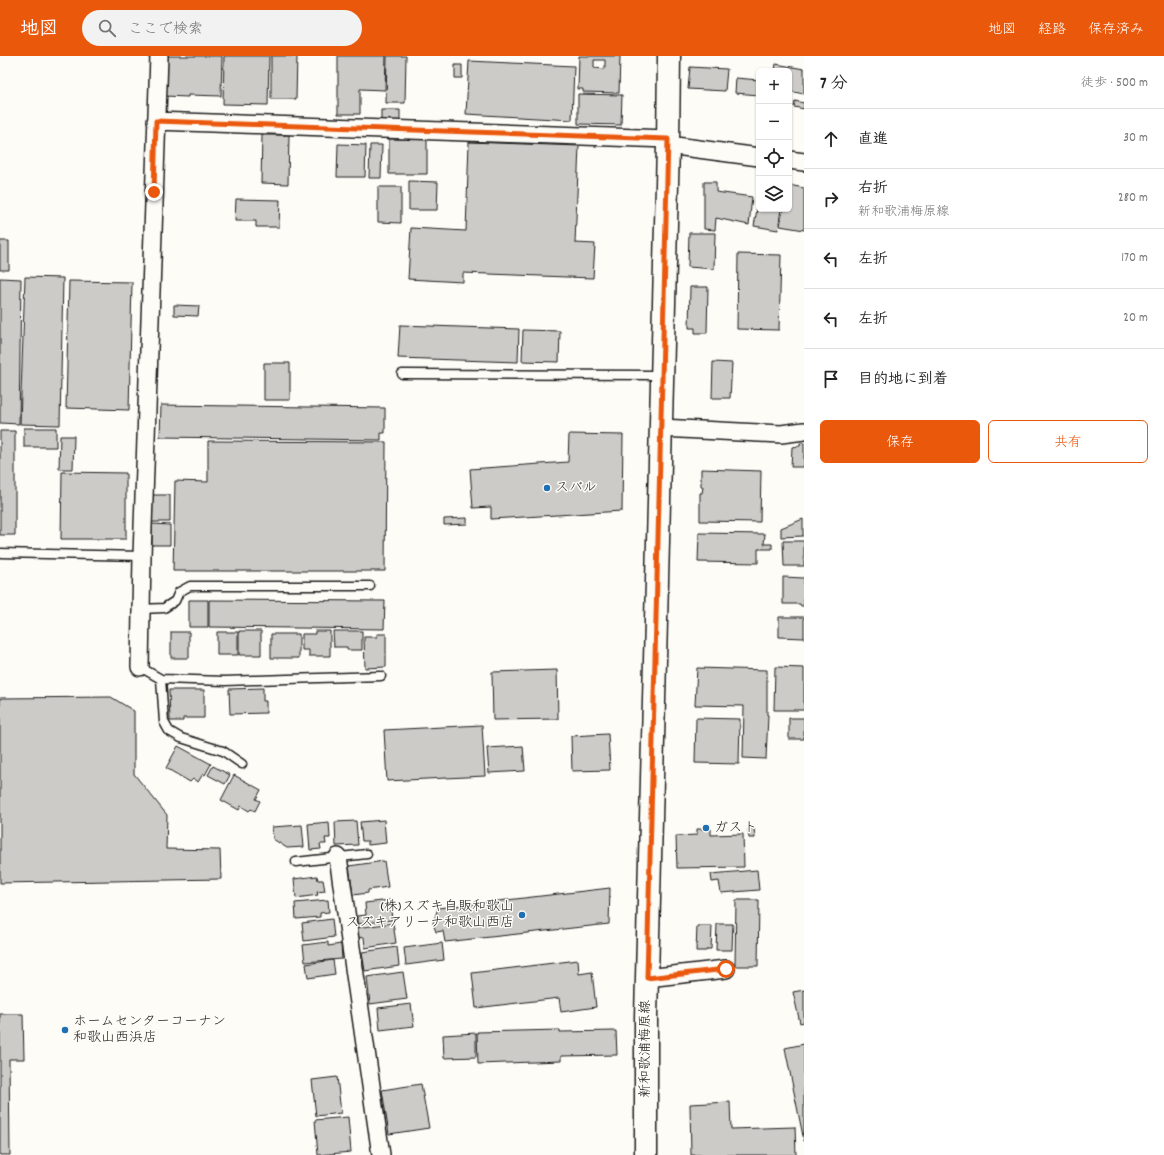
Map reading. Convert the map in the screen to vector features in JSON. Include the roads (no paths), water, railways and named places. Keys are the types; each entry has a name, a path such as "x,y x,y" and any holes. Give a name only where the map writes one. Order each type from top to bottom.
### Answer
{"main road":[{"name":"新和歌浦梅原線","path":"646,1155 647,978 669,56"}],"street":[{"path":"140,667 142,556 159,56"},
{"path":"156,121 668,142 756,157"},
{"path":"792,160 804,162"},
{"path":"661,428 781,434 804,431"},
{"path":"338,857 381,1155"},
{"path":"647,978 726,969"}],"lane":[{"path":"402,374 662,375"},
{"path":"0,553 142,556"},
{"path":"141,609 164,608 175,601 179,592 190,586 370,586"},
{"path":"140,667 161,679 225,680 381,676"},
{"path":"161,679 164,722 169,731 181,738 223,751 242,764"},
{"path":"296,862 367,854"}],"place":[{"name":"スバル","path":"547,488"},
{"name":"ガスト","path":"706,828"},
{"name":"(株)スズキ自販和歌山 スズキアリーナ和歌山西店","path":"522,915"},
{"name":"ホームセンターコーナン 和歌山西浜店","path":"65,1030"}]}
